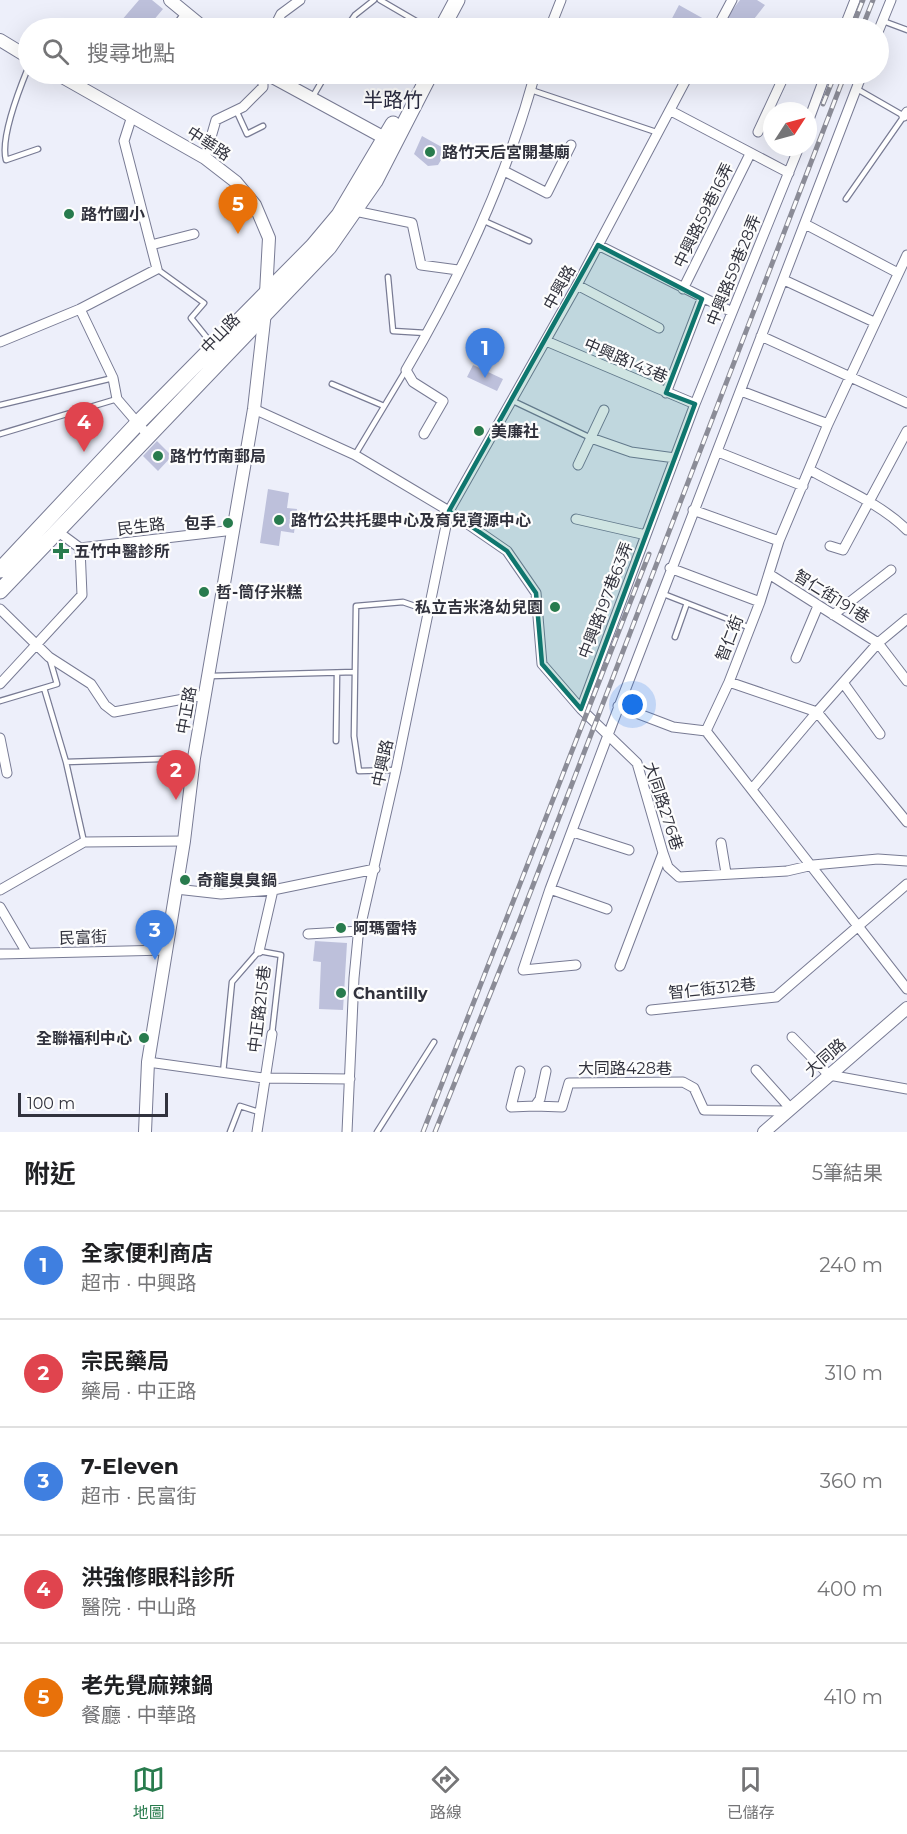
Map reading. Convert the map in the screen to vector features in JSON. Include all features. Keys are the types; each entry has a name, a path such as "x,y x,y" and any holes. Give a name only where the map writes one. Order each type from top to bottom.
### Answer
{"main road":[{"path":"447,18 457,0"},
{"path":"457,18 466,0"},
{"name":"中山路","path":"0,570 142,429 265,312 328,247 355,211 390,141 415,84"},
{"name":"中山路","path":"0,591 57,531 214,346 339,215 390,141 423,84"}],"street":[{"path":"170,0 191,18"},
{"path":"279,18 300,0"},
{"path":"554,18 561,0"},
{"path":"722,18 732,0"},
{"path":"848,18 855,0"},
{"path":"884,18 891,0"},
{"path":"0,40 18,51"},
{"name":"中華路","path":"75,84 205,158 236,182 255,205 269,238 266,294"},
{"path":"205,158 216,120 243,107 263,84"},
{"path":"285,84 390,141"},
{"path":"424,434 443,401 413,382 406,370 458,270 504,171 533,84"},
{"name":"中興路","path":"350,1079 352,1021 360,931 396,770 449,511 513,401 660,133 684,84"},
{"path":"758,132 780,84"},
{"path":"814,102 820,84"},
{"path":"576,965 523,970 550,889 670,568 718,452 858,84"},
{"path":"671,111 789,173"},
{"path":"0,342 80,309 157,268 124,141 132,116"},
{"path":"504,171 547,193 571,145"},
{"name":"中興路59巷16弄","path":"683,289 750,154"},
{"name":"中興路59巷28弄","path":"646,535 694,404 796,156"},
{"path":"355,211 412,223 422,265 458,270"},
{"path":"805,224 898,273"},
{"path":"151,245 194,234"},
{"path":"598,245 732,312"},
{"name":"智仁街","path":"706,731 729,682 748,627 760,602 779,541 828,424 907,255"},
{"path":"784,280 874,322"},
{"path":"576,285 659,328"},
{"name":"中正路","path":"146,1132 148,1062 184,841 194,758 254,409 266,294"},
{"path":"666,393 702,299"},
{"path":"80,309 113,378 117,399 142,429"},
{"path":"761,336 907,403"},
{"name":"中興路143巷","path":"546,341 694,404"},
{"path":"741,391 828,424"},
{"path":"254,409 355,455 449,511"},
{"path":"578,465 604,410"},
{"path":"830,546 843,550 907,431"},
{"path":"591,438 631,452 675,458"},
{"path":"718,452 803,486"},
{"path":"810,470 868,502 907,530"},
{"path":"693,510 779,541"},
{"name":"大同路276巷","path":"449,511 507,551 536,593 542,664 581,709 637,763 668,867 679,877 787,870 813,865 879,860 907,861"},
{"name":"中興路197巷63弄","path":"576,519 646,535 581,709"},
{"name":"民生路","path":"80,548 234,530"},
{"path":"0,684 82,595 80,548 57,531"},
{"path":"670,568 760,602"},
{"path":"832,615 891,570"},
{"name":"智仁街191巷","path":"769,574 879,643"},
{"path":"796,658 818,606"},
{"path":"0,609 50,657 91,684 105,705 114,712 205,695"},
{"path":"752,789 879,643 907,620"},
{"path":"879,643 907,681"},
{"path":"729,682 817,712 907,822"},
{"path":"844,684 880,734"},
{"path":"618,706 673,727 706,731 813,865 907,989"},
{"path":"0,738 7,773"},
{"path":"573,832 629,850"},
{"path":"0,890 84,842 184,841"},
{"path":"721,843 726,873"},
{"path":"620,966 663,853"},
{"path":"176,889 221,894 273,890 375,869"},
{"name":"智仁街312巷","path":"651,1010 776,997 907,884"},
{"path":"550,889 607,909"},
{"path":"259,951 273,890"},
{"path":"0,907 27,953"},
{"path":"308,934 360,931"},
{"name":"民富街","path":"0,954 167,950"},
{"name":"大同路","path":"764,1132 907,1008"},
{"name":"中正路215巷","path":"257,1132 263,1078 272,1034"},
{"path":"792,1037 829,1075 907,1089"},
{"name":"中正路215巷","path":"148,1062 263,1078 350,1079"},
{"path":"756,1070 790,1110"},
{"path":"520,1071 511,1107 535,1106 540,1099 546,1071"},
{"path":"347,1132 350,1079"},
{"name":"大同路428巷","path":"535,1106 562,1107 569,1083 683,1083 694,1088 704,1110 790,1110"}],"lane":[{"path":"353,18 374,0"},
{"path":"380,0 411,18"},
{"path":"180,18 184,13"},
{"path":"889,23 907,30"},
{"path":"21,84 9,110 1,152 6,160 38,149"},
{"path":"312,98 320,84"},
{"path":"846,199 906,115 856,89"},
{"path":"531,90 660,133"},
{"path":"236,110 247,134 263,126"},
{"path":"482,220 529,241"},
{"path":"157,268 204,303 191,318 214,346"},
{"path":"388,277 393,331 426,333"},
{"path":"355,455 406,370"},
{"path":"0,405 113,378"},
{"path":"332,384 384,406"},
{"path":"0,434 117,399"},
{"path":"513,401 591,438"},
{"path":"661,593 748,627"},
{"path":"396,770 358,771 354,736 356,606 403,602 429,611"},
{"path":"675,637 687,603"},
{"path":"0,701 57,684 50,657"},
{"path":"209,676 355,672"},
{"path":"336,741 337,673"},
{"path":"44,688 66,762 84,842"},
{"path":"66,762 194,758"},
{"name":"中正路215巷","path":"223,1073 232,982 259,951 281,955 272,1034"},
{"path":"377,1132 434,1042"},
{"path":"230,1132 240,1106 259,1112"}],"highlighted area":[{"path":"598,245 702,299 666,393 695,404 581,709 542,664 536,593 507,551 449,511"}],"building":[{"path":"139,0 152,0 163,9 155,18 124,18"},
{"path":"740,0 757,0 765,5 755,18 726,18"},
{"path":"679,5 702,18 672,18"},
{"name":"路竹天后宮開基廟","path":"422,136 447,150 438,165 428,166 414,154"},
{"path":"473,365 503,379 497,391 467,377"},
{"name":"路竹竹南郵局","path":"157,441 172,456 158,471 143,456"},
{"name":"路竹公共托嬰中心及育兒資源中心","path":"268,489 289,493 287,508 297,509 294,533 281,531 279,546 260,543"},
{"path":"315,941 347,943 343,1010 319,1009 321,962 313,961"}],"railway":[{"path":"856,18 863,0"},
{"path":"866,18 873,0"},
{"path":"823,104 831,84"},
{"path":"435,1132 517,927 841,84"},
{"path":"423,1132 649,554"}],"place":[{"name":"路竹天后宮開基廟","path":"430,152"},
{"name":"路竹國小","path":"69,214"},
{"name":"老先覺麻辣鍋","path":"238,234"},
{"name":"全家便利商店","path":"485,378"},
{"name":"美廉社","path":"479,431"},
{"name":"洪強修眼科診所","path":"84,452"},
{"name":"路竹竹南郵局","path":"158,456"},
{"name":"路竹公共托嬰中心及育兒資源中心","path":"279,520"},
{"name":"包手","path":"228,523"},
{"name":"五竹中醫診所","path":"61,551"},
{"name":"哲-筒仔米糕","path":"204,592"},
{"name":"私立吉米洛幼兒園","path":"555,607"},
{"name":"宗民藥局","path":"176,800"},
{"name":"奇龍臭臭鍋","path":"185,880"},
{"name":"阿瑪雷特","path":"341,928"},
{"name":"7-Eleven","path":"155,960"},
{"name":"Chantilly","path":"341,993"},
{"name":"全聯福利中心","path":"144,1038"}],"district":[{"name":"半路竹","path":"393,100"}]}
